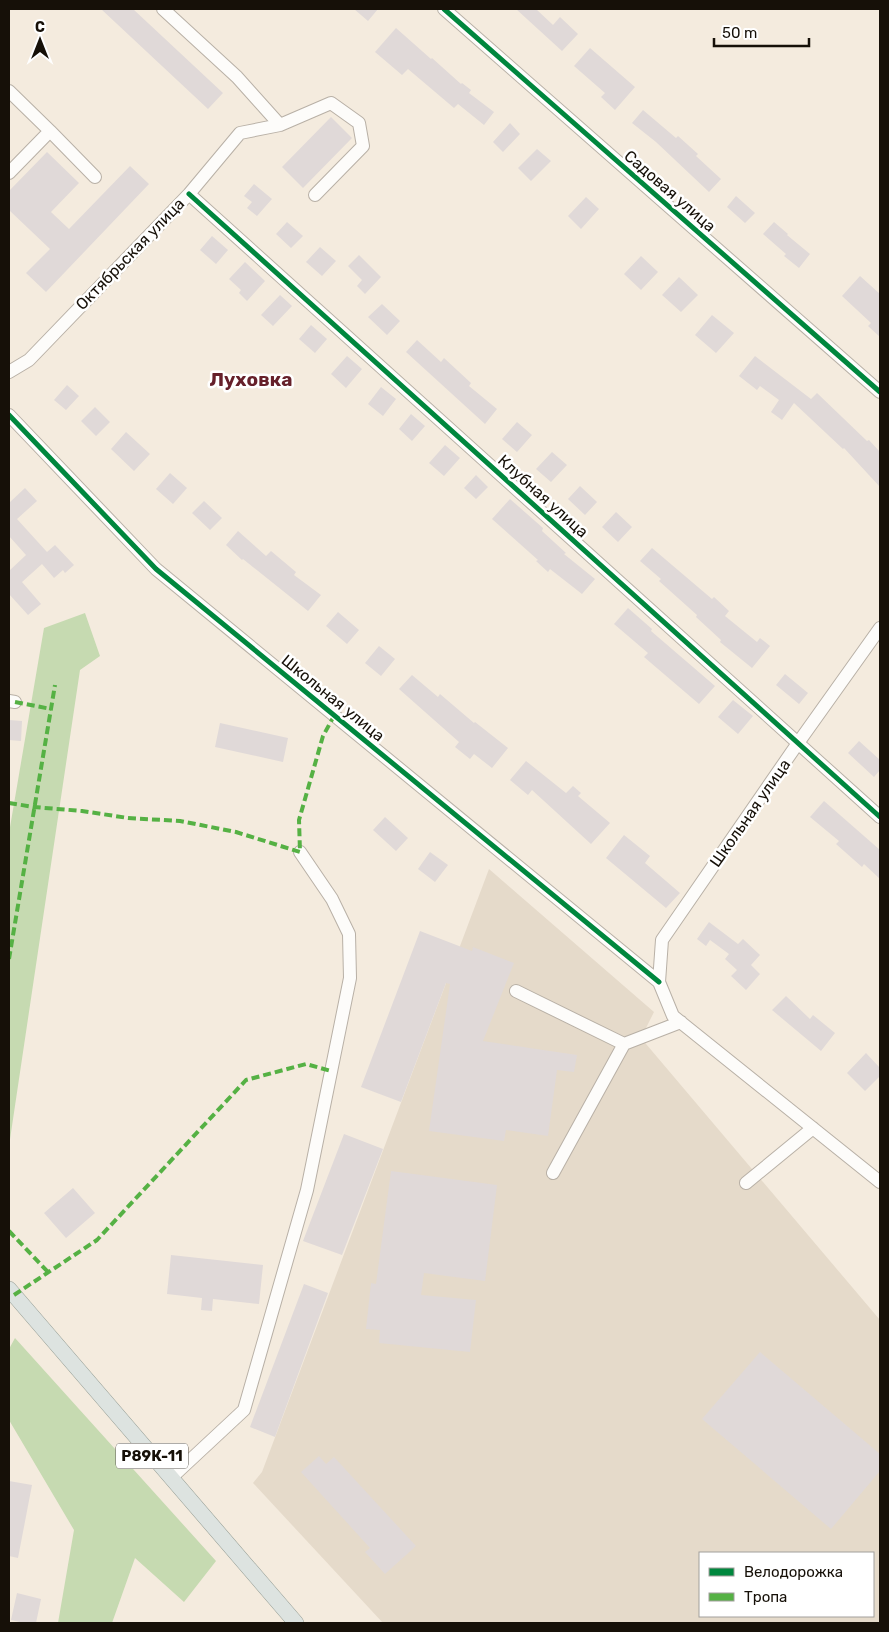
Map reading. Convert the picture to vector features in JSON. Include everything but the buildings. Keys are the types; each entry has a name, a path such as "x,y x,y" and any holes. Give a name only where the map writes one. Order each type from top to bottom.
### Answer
{"main road":[{"name":"Р89К-11","path":"10,1293 296,1623"}],"street":[{"path":"163,9 237,77 280,125"},
{"name":"Садовая улица","path":"444,9 880,392"},
{"path":"9,91 95,177"},
{"name":"Октябрьская улица","path":"9,372 29,360 189,194 240,132 280,125 331,103 359,123 363,146 315,195"},
{"path":"9,173 50,131"},
{"name":"Клубная улица","path":"189,194 880,817"},
{"name":"Школьная улица","path":"9,415 156,569 659,982"},
{"name":"Школьная улица","path":"880,628 662,940 659,982 673,1016 880,1182"},
{"path":"171,1478 244,1410 307,1190 348,987 349,970 348,934 332,899 300,852"},
{"path":"516,991 624,1044"},
{"path":"552,1173 624,1044 681,1022"},
{"path":"746,1183 813,1128"}],"shaded area":[{"path":"489,869 654,1012 641,1038 880,1320 880,1623 383,1623 253,1483 262,1472"}],"green space":[{"path":"85,613 100,656 80,670 9,1146 9,833 44,628"},
{"path":"15,1338 216,1561 184,1602 135,1558 112,1623 58,1623 74,1530 9,1420 9,1349"}],"marked path":[{"path":"9,959 55,685"},
{"path":"15,702 51,709"},
{"path":"9,803 128,818 180,821 236,832 300,852 299,820 323,736 334,716"},
{"path":"14,1295 97,1240 246,1080 306,1064 331,1071"},
{"path":"9,1231 48,1272"}],"cycle path":[{"path":"444,9 880,392"},
{"path":"189,194 880,817"},
{"path":"9,415 156,569 659,982"}],"district":[{"name":"Луховка","path":"251,379"}]}
